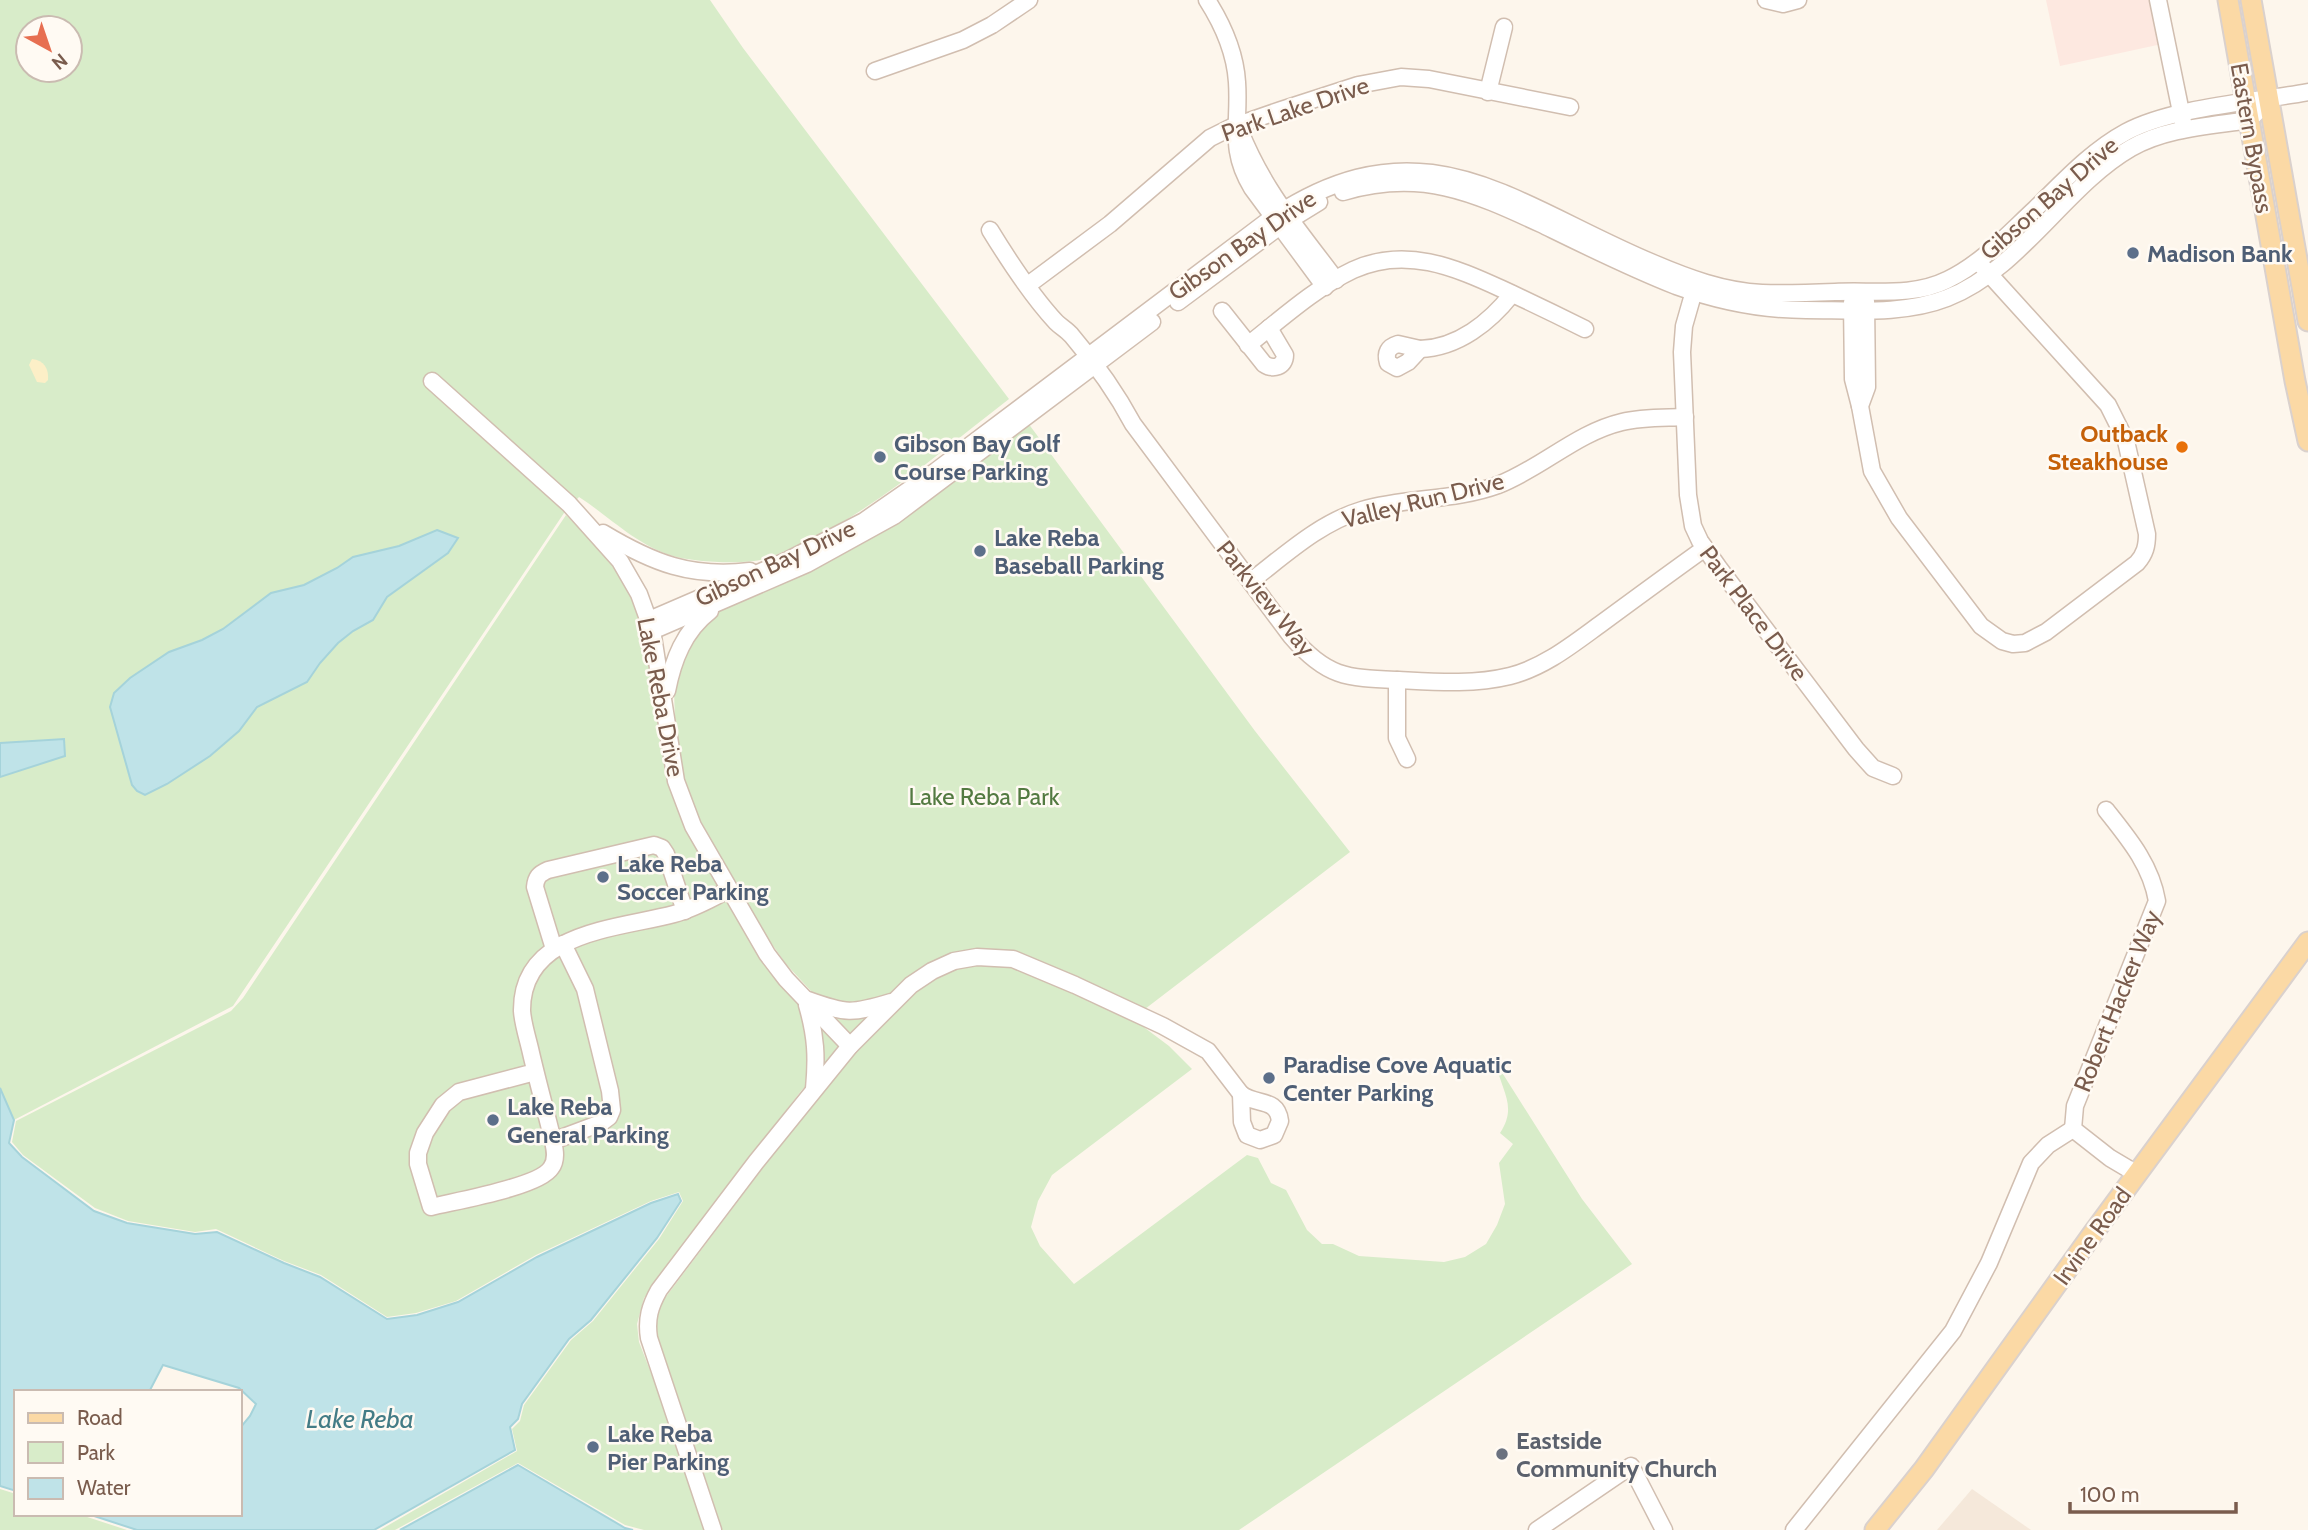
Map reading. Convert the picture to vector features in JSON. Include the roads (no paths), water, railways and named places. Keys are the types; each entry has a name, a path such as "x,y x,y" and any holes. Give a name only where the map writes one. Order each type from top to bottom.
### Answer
{"main road":[{"name":"Eastern Bypass","path":"2228,0 2295,382 2308,441"},
{"name":"Eastern Bypass","path":"2251,0 2308,321"},
{"name":"Irvine Road","path":"1875,1530 1933,1458 2308,942"}],"street":[{"path":"875,71 963,40 1030,0"},
{"path":"1207,0 1223,26 1232,54 1237,81 1236,151 1242,170 1252,188 1282,219 1330,284"},
{"path":"1766,0 1777,4 1798,0"},
{"path":"2158,0 2185,131"},
{"path":"1488,92 1504,27"},
{"name":"Park Lake Drive","path":"1028,285 1110,224 1217,134 1358,85 1387,78 1422,78 1570,107"},
{"name":"Gibson Bay Drive","path":"650,625 722,601 807,564 982,443 1329,186 1366,175 1403,170 1441,173 1498,191 1700,288 1772,309 1901,308 1928,304 1962,292 1989,275 2118,157 2145,141 2248,112 2269,99 2308,92"},
{"name":"Gibson Bay Drive","path":"1700,288 1759,293 1859,292 1928,287 1958,275 1977,261 2111,141 2142,125 2182,114 2248,112"},
{"name":"Parkview Way","path":"990,230 1057,324 1069,332 1108,399 1133,424 1291,636 1315,661 1341,675 1465,683 1527,671 1569,647 1704,548"},
{"path":"1248,345 1330,284 1367,264 1409,258 1455,268 1585,329"},
{"path":"1859,292 1867,387 1860,406 1867,458 1883,494 1974,617 1991,635 2013,644 2036,639 2137,563 2144,555 2147,534 2131,458 2120,426 2108,405 1977,261"},
{"name":"Park Place Drive","path":"1700,288 1682,339 1681,381 1689,511 1693,526 1704,548 1864,759 1873,768 1893,776"},
{"path":"1420,349 1445,344 1466,335 1485,322 1512,293"},
{"path":"1222,311 1269,367 1279,367 1283,364 1284,350 1269,328"},
{"name":"Lake Reba Drive","path":"432,381 591,527 625,569 639,593 650,625 673,762 681,798 693,827 767,954 805,1000 850,1046"},
{"name":"Valley Run Drive","path":"1251,582 1318,531 1347,515 1380,506 1495,486 1609,426 1635,420 1685,417"},
{"name":"Gibson Bay Drive","path":"650,625 766,569 867,525"},
{"path":"591,527 632,551 677,568 721,574 766,569"},
{"path":"664,704 671,672 681,647 696,624 722,601"},
{"path":"1397,680 1397,738 1407,759"},
{"name":"Robert Hacker Way","path":"2073,1129 2075,1106 2157,901 2154,882 2137,849 2106,810"},
{"path":"553,1141 601,1123 609,1117 612,1110 610,1091 585,989 558,946 535,887 536,879 548,870 654,845 662,848 666,854 685,911"},
{"path":"535,1072 459,1092 443,1105 425,1133 418,1153 418,1164 431,1207 535,1181 550,1170 554,1163 553,1141 524,1024 523,999 534,969 558,946 585,935 685,911 728,890"},
{"path":"713,1530 649,1338 649,1312 659,1290 814,1089 850,1046 894,1001 922,978 954,961 977,957 1013,959 1075,985 1193,1042 1208,1052 1241,1094"},
{"path":"805,1000 839,1011 858,1012 894,1001"},
{"path":"805,1000 815,1034 817,1055 814,1089"},
{"path":"1794,1530 1953,1331 1989,1263 2031,1164 2048,1145 2073,1129 2110,1158 2137,1174"},
{"path":"1537,1530 1631,1466 1664,1530"}],"water":[{"path":"437,530 458,538 448,553 387,597 373,620 338,643 307,682 257,707 239,731 210,756 167,784 145,795 137,791 132,785 110,707 114,693 130,678 169,652 223,629 271,593 304,585 353,557 399,546"},
{"path":"64,739 65,756 0,777 0,743"},
{"name":"Lake Reba","path":"0,1088 14,1120 9,1143 22,1157 94,1211 127,1223 195,1234 217,1232 320,1277 387,1319 417,1315 458,1302 537,1257 651,1203 678,1194 681,1201 657,1238 591,1320 569,1339 522,1404 518,1419 510,1427 515,1450 374,1530 137,1530 94,1516 242,1516 242,1426 256,1404 239,1388 163,1365 150,1390 14,1390 14,1490 0,1486"},
{"path":"518,1465 625,1528 633,1530 400,1530"}],"place":[{"name":"Madison Bank","path":"2133,253"},
{"name":"Outback Steakhouse","path":"2182,447"},
{"name":"Gibson Bay Golf Course Parking","path":"880,457"},
{"name":"Lake Reba Baseball Parking","path":"980,551"},
{"name":"Lake Reba Soccer Parking","path":"603,877"},
{"name":"Paradise Cove Aquatic Center Parking","path":"1269,1078"},
{"name":"Lake Reba General Parking","path":"493,1120"},
{"name":"Lake Reba Pier Parking","path":"593,1447"},
{"name":"Eastside Community Church","path":"1502,1454"}],"park label":[{"name":"Lake Reba Park","path":"984,796"}]}
